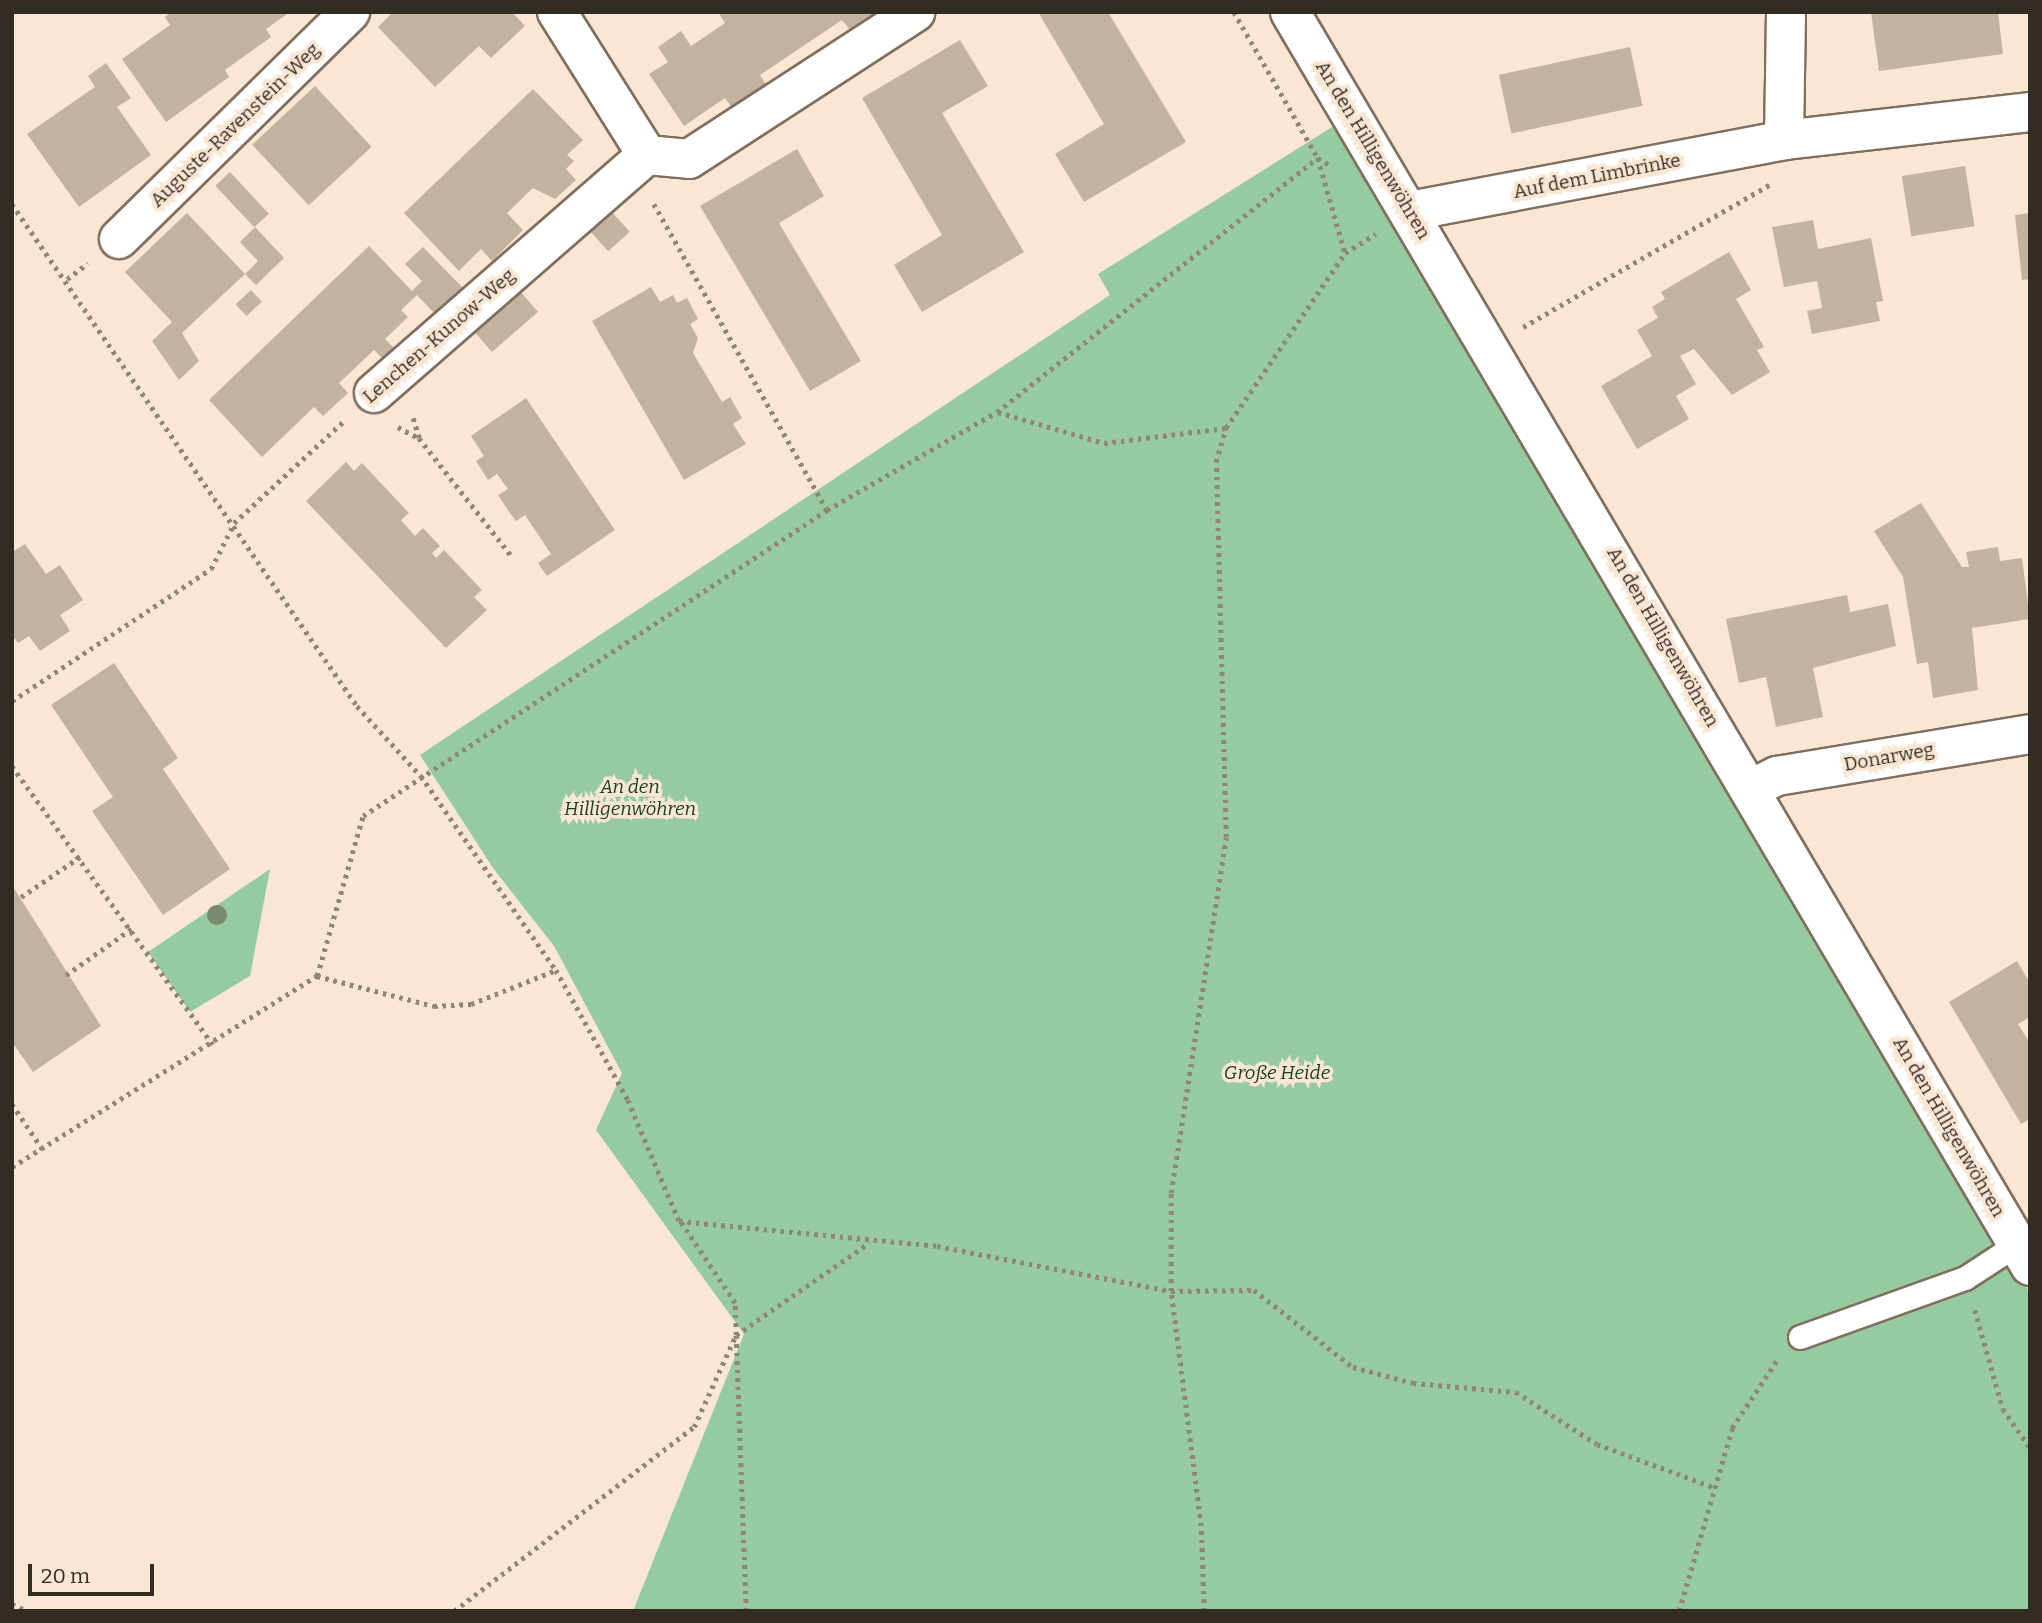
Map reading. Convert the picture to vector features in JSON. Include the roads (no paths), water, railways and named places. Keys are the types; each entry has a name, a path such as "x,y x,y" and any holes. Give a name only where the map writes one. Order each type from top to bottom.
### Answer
{"street":[{"name":"Auguste-Ravenstein-Weg","path":"119,239 350,12"},
{"path":"557,12 640,161 688,159 915,12"},
{"name":"An den Hilligenwöhren","path":"1290,12 1492,345 2023,1255"},
{"path":"1784,141 1786,12"},
{"name":"Auf dem Limbrinke","path":"1410,211 1784,141 2030,112"},
{"name":"Lenchen-Kunow-Weg","path":"374,393 640,161"},
{"name":"Donarweg","path":"1751,789 1777,776 2030,734"}],"lane":[{"path":"1800,1337 2023,1255"}],"park label":[{"name":"Große Heide","path":"1277,1073"}]}
